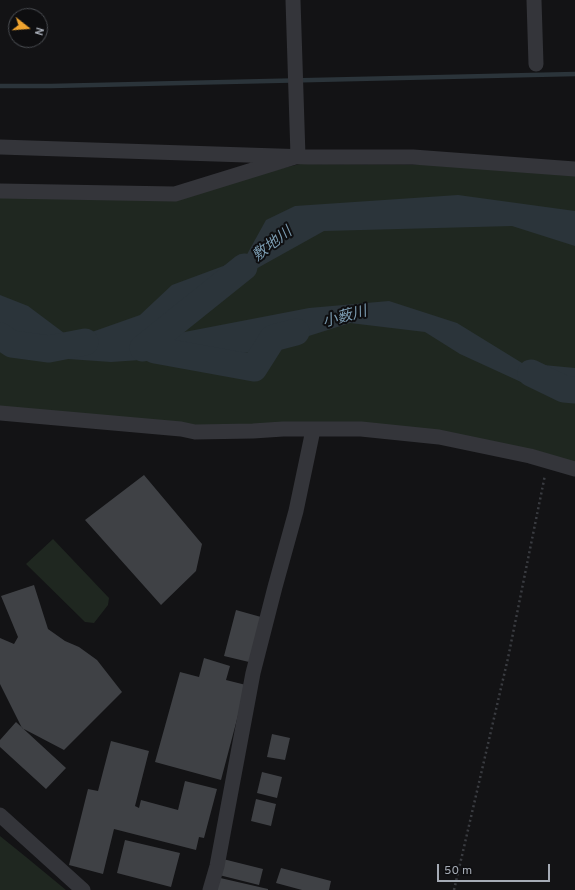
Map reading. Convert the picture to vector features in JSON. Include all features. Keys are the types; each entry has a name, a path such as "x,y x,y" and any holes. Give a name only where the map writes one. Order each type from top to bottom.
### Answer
{"street":[{"path":"293,0 298,156"},
{"path":"534,0 536,64"},
{"path":"0,147 308,157 413,157 575,169"},
{"path":"0,191 175,194 298,156"},
{"path":"0,414 181,429 195,432 283,429 361,429 439,437 530,456 575,469"},
{"path":"210,890 217,866 253,673 296,511 313,430"},
{"path":"0,815 83,890"}],"path":[{"path":"454,890 508,658 548,461"}],"shaded area":[{"path":"300,164 517,165 575,171 575,471 424,429 206,431 0,414 0,197 185,191"},
{"path":"53,539 109,598 108,605 94,623 85,622 26,564"},
{"path":"0,836 26,857 66,890 0,890"}],"water":[{"path":"458,195 575,211 575,246 512,226 324,231 227,285 188,302 148,339 309,308 389,301 457,323 522,363 575,368 575,390 521,382 460,354 425,332 350,323 258,352 111,362 54,358 49,349 12,344 0,336 0,295 28,306 72,339 140,315 172,285 245,258 266,220 295,206"}],"building":[{"path":"144,475 202,544 196,571 161,605 85,520"},
{"path":"34,585 48,629 65,641 79,647 97,660 122,692 64,750 22,728 0,684 0,638 14,644 18,637 1,596"},
{"path":"236,610 261,617 249,662 224,656"},
{"path":"204,658 230,666 226,680 246,685 221,780 155,762 180,672 199,677"},
{"path":"16,722 66,768 46,789 0,747 0,740"},
{"path":"272,734 290,738 285,760 267,757"},
{"path":"111,741 149,751 135,806 139,808 141,800 178,810 185,781 217,789 204,838 199,837 196,850 114,829 103,874 69,865 88,789 98,791"},
{"path":"262,772 282,777 277,798 257,793"},
{"path":"256,799 276,804 271,826 251,821"},
{"path":"125,840 180,853 171,887 117,873"},
{"path":"223,859 263,869 259,885 219,875"},
{"path":"281,868 331,881 329,890 302,890 276,883"},
{"path":"216,877 268,889 268,890 215,890"}],"waterway":[{"path":"0,86 575,74"},
{"name":"敷地川","path":"143,348 244,267"},
{"name":"小薮川","path":"155,350 254,368 273,338 296,332"},
{"name":"敷地川","path":"0,336 12,344 49,349 85,342"},
{"name":"小薮川","path":"531,373 564,389 575,390"}]}
